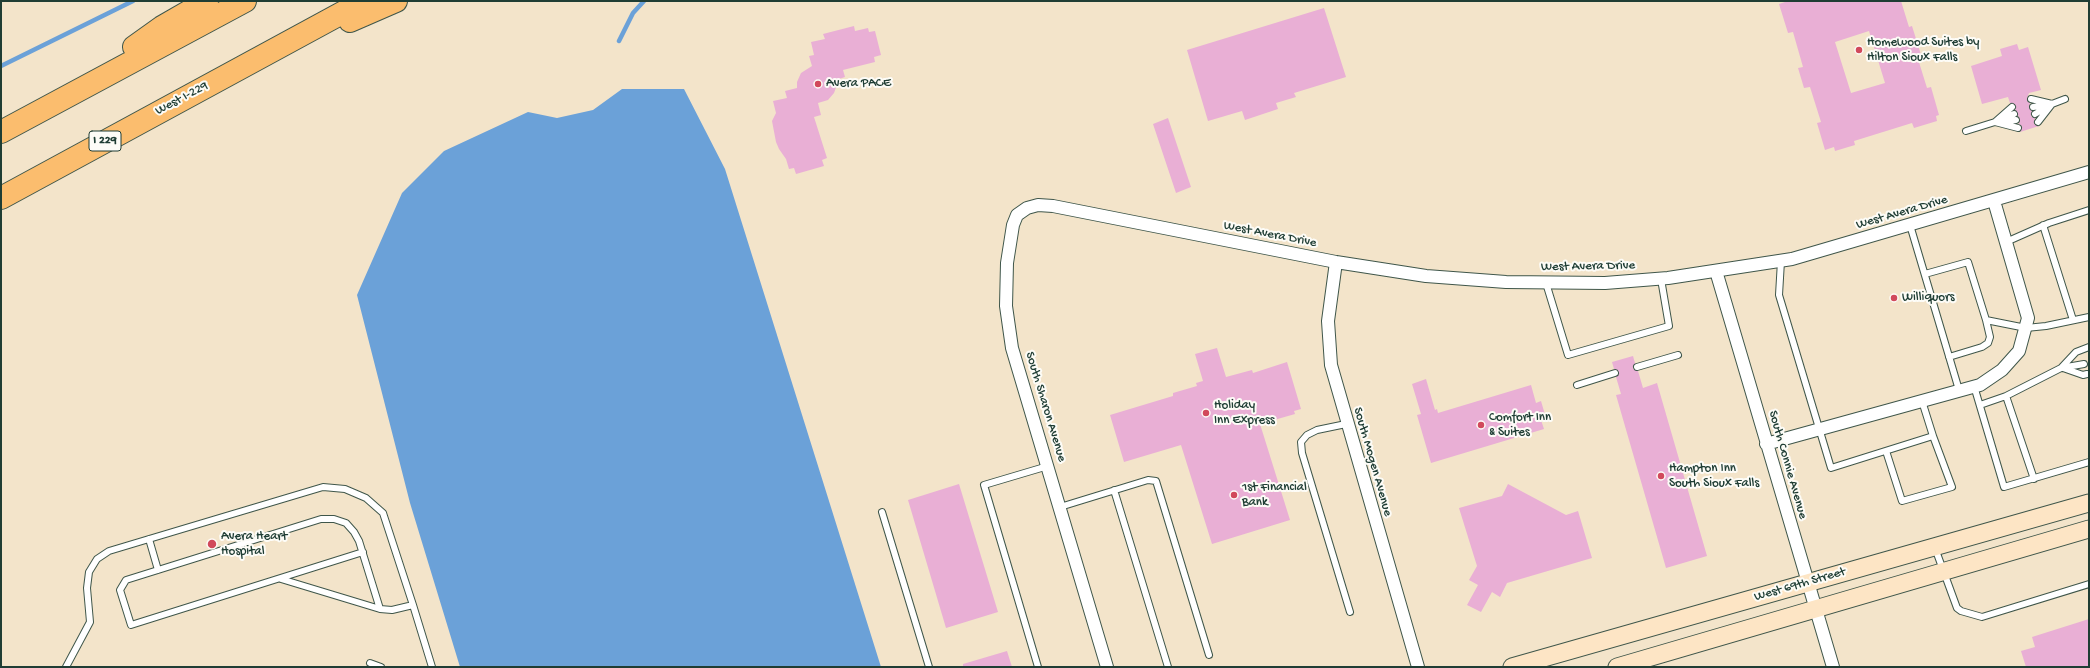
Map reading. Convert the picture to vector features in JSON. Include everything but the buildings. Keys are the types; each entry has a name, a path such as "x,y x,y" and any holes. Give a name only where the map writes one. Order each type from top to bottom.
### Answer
{"highway":[{"path":"62,99 162,27 207,1"},
{"path":"1,132 245,1"},
{"name":"West I-229","path":"1,198 364,1"},
{"path":"209,85 396,1"}],"street":[{"name":"West Avera Drive","path":"1080,212 1336,262 1426,276 1506,282 1605,283 1661,279 1781,261 1910,225 2089,172"},
{"path":"1766,444 1974,386 2002,370 2020,351 2028,318 1994,200"},
{"name":"South Sharon Avenue","path":"1080,212 1038,205 1027,208 1017,215 1013,224 1007,263 1006,306 1012,348 1107,667"},
{"name":"South Mogen Avenue","path":"1336,262 1327,336 1331,365 1346,424 1418,667"},
{"name":"South Connie Avenue","path":"1716,271 1833,667"},
{"name":"West 69th Street","path":"1512,667 2089,503"},
{"name":"West 69th Street","path":"1617,667 2089,529"}],"lane":[{"path":"2031,99 2052,104"},
{"path":"2034,111 2065,99"},
{"path":"2038,122 2052,104"},
{"path":"1995,122 2012,106"},
{"path":"1966,131 2014,114"},
{"path":"1995,122 2016,120"},
{"path":"1995,122 2018,128"},
{"path":"2006,242 2043,225 2089,210"},
{"path":"1910,225 1959,390"},
{"path":"2043,225 2073,320"},
{"path":"1781,261 1779,295 1831,468 1933,436"},
{"path":"1925,274 1968,262 1986,320 1990,336 1988,343 1982,347 1949,357"},
{"path":"1546,282 1568,355 1669,326 1661,279"},
{"path":"1986,320 2026,328 2046,326 2089,317"},
{"path":"2061,368 2076,352 2089,348"},
{"path":"1637,367 1678,354"},
{"path":"1980,404 2006,396 2061,368 2084,364"},
{"path":"2061,368 2083,375 2088,374"},
{"path":"1577,385 1615,373"},
{"path":"1974,386 2004,487 2089,462"},
{"path":"2006,396 2034,478"},
{"path":"1886,451 1902,502 1952,487 1922,401"},
{"path":"1346,424 1317,430 1307,435 1301,442 1302,453 1350,612"},
{"path":"1038,667 984,485 1048,466"},
{"path":"1060,507 1148,480 1156,481 1209,655"},
{"path":"66,667 90,622 87,588 89,572 97,560 110,552 149,539 323,487 345,489 366,498 383,514 432,667"},
{"path":"1114,490 1168,667"},
{"path":"882,512 929,667"},
{"path":"363,552 131,625 120,590 126,580 321,519 334,519 346,523 354,532 363,552 380,609"},
{"path":"149,539 158,570"},
{"path":"1935,548 1957,608 1961,611 1982,617 2089,584"},
{"path":"281,579 380,609 392,610 413,604"},
{"path":"370,663 381,667"}],"water":[{"path":"622,89 684,89 725,169 881,667 460,667 410,503 357,295 402,193 444,151 528,112 557,118 593,110"}],"waterway":[{"path":"1,66 133,1"},
{"path":"619,41 633,13 644,1"}],"place":[{"name":"Homewood Suites by Hilton Sioux Falls","path":"1859,50"},
{"name":"Avera PACE","path":"818,84"},
{"name":"Williquors","path":"1894,298"},
{"name":"Holiday Inn Express","path":"1206,413"},
{"name":"Comfort Inn & Suites","path":"1481,425"},
{"name":"Hampton Inn South Sioux Falls","path":"1661,476"},
{"name":"1st Financial Bank","path":"1234,495"},
{"name":"Avera Heart Hospital","path":"212,544"}]}
